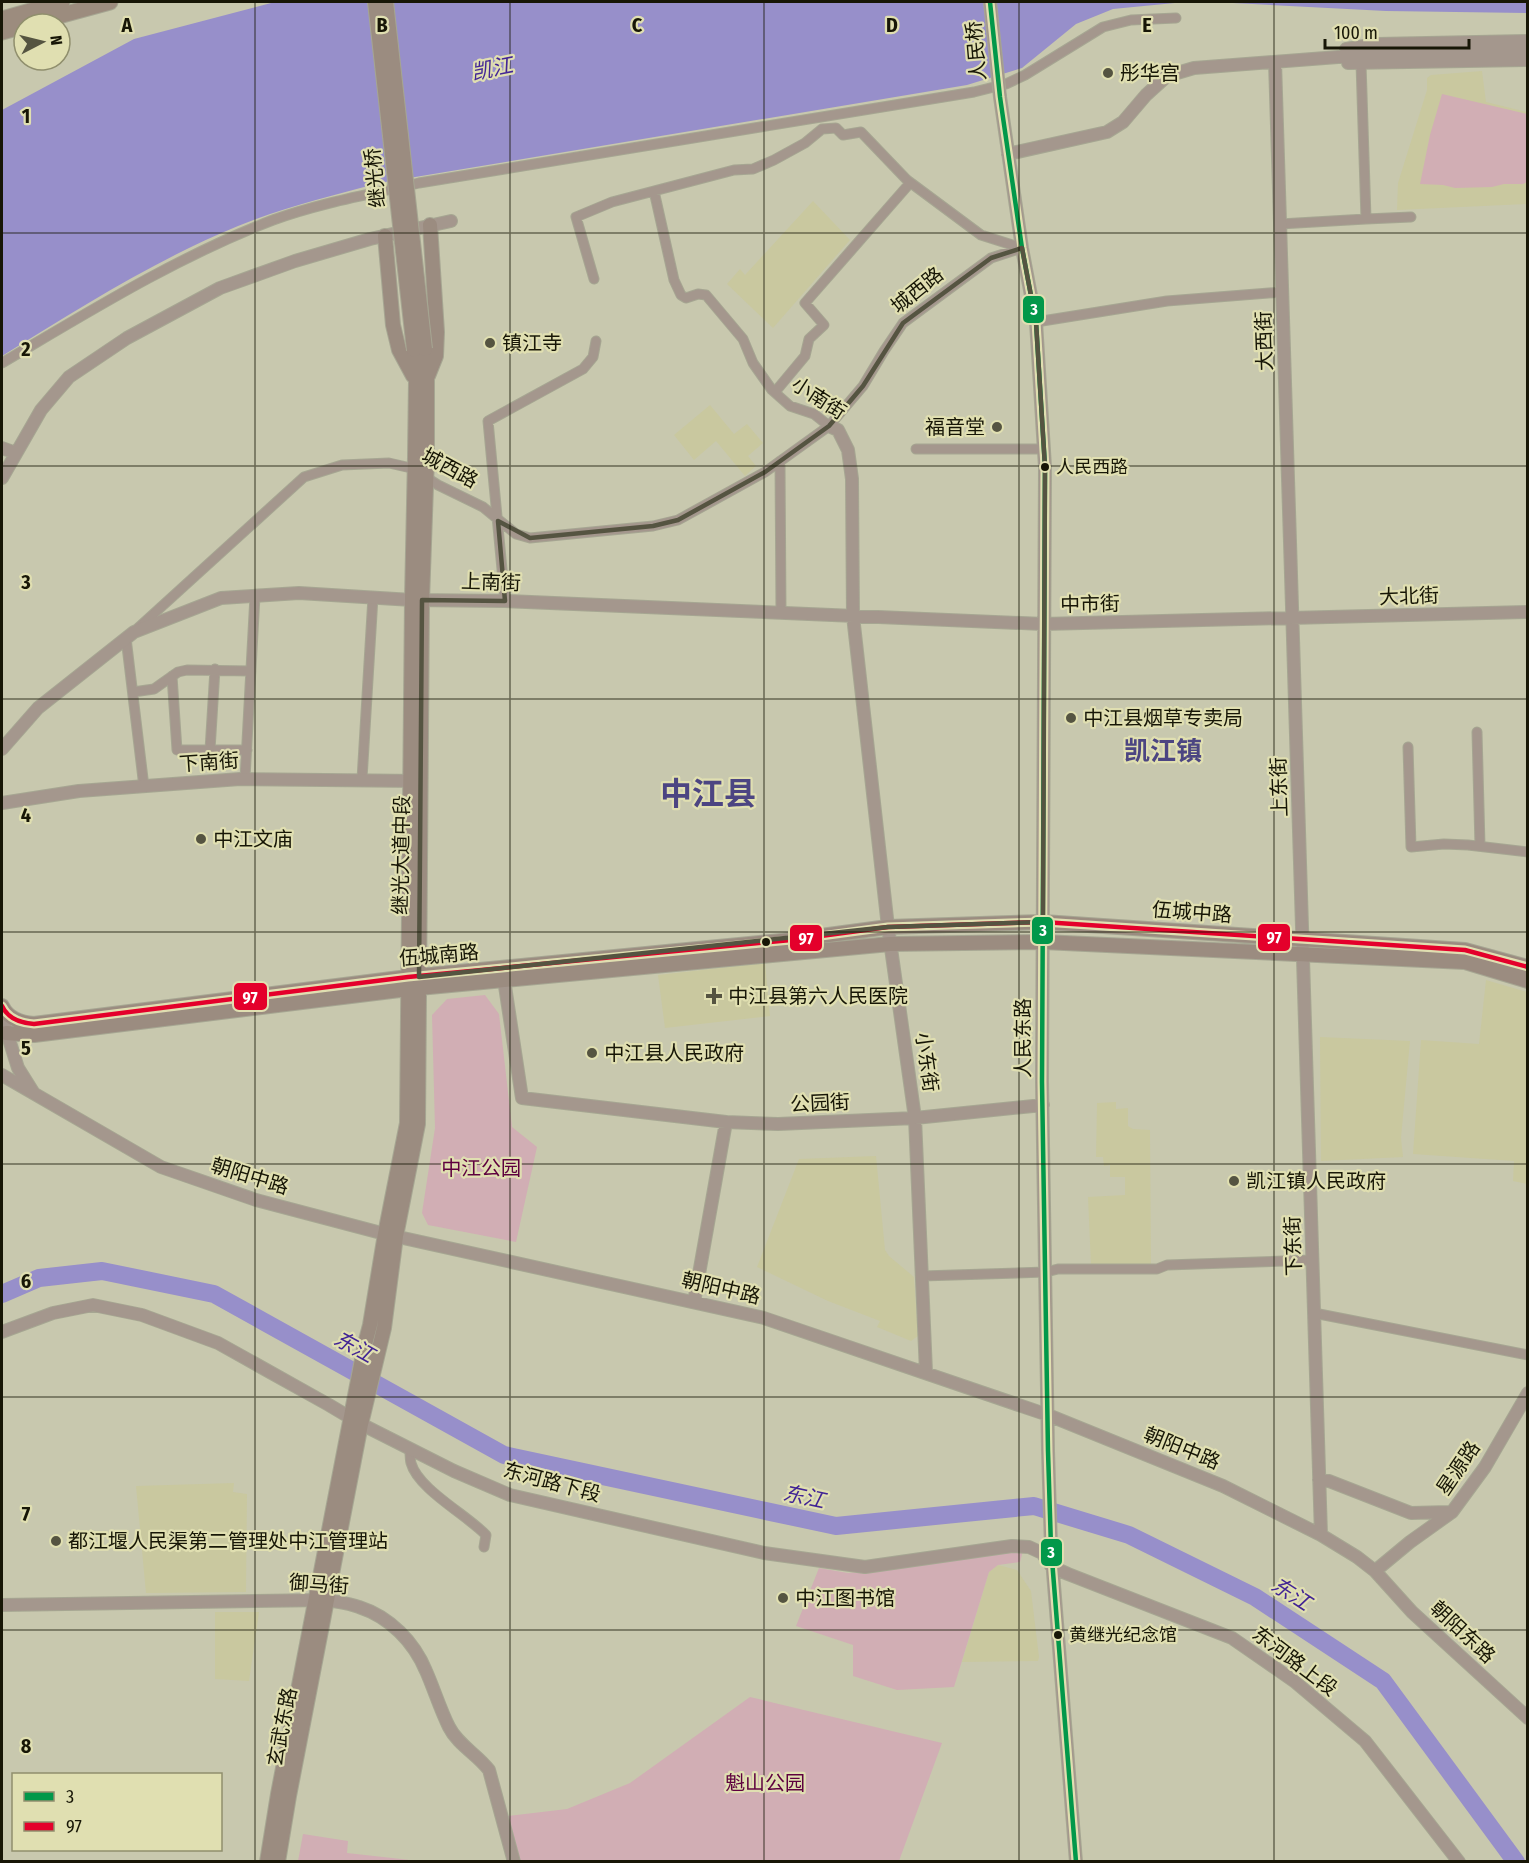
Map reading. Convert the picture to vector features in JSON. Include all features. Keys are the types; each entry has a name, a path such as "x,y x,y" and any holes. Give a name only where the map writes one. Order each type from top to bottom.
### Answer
{"main road":[{"path":"2,19 62,2"},
{"path":"72,12 110,2"},
{"name":"继光桥","path":"375,2 419,350"},
{"name":"继光桥","path":"387,2 419,350"},
{"path":"421,380 436,356 437,332 430,225"},
{"path":"385,236 395,334 399,350 421,380"},
{"path":"419,350 421,380"},
{"name":"继光大道中段","path":"322,1600 356,1421 377,1326 407,1123 414,983 421,380"},
{"name":"伍城中路","path":"888,927 1043,922 1465,950 1527,967"},
{"name":"伍城南路","path":"503,975 888,927"},
{"name":"伍城中路","path":"890,944 1043,942 1465,962 1527,981"},
{"name":"伍城南路","path":"2,1006 14,1020 34,1024 414,983 890,944"},
{"name":"伍城南路","path":"4,1033 34,1035 414,983"},
{"name":"玄武东路","path":"267,1862 278,1794 322,1600"},
{"name":"玄武东路","path":"278,1862 322,1600"}],"street":[{"name":"人民桥","path":"990,2 1008,154"},
{"path":"2,363 140,282 201,250 285,217 346,199 419,183 974,92 1006,84 1024,75 1103,27 1131,20 1176,18"},
{"path":"1275,62 1377,44 1527,41"},
{"path":"1043,624 1044,449 1036,322 1008,154 1107,132 1123,122 1146,95 1167,76 1194,68 1377,54 1527,51"},
{"path":"1275,62 1527,60"},
{"name":"大西街","path":"1275,62 1292,619"},
{"path":"1361,63 1366,219"},
{"path":"594,279 576,217 612,202 734,170 753,169 805,143 822,129 836,128 843,135 861,132 910,183 981,235 1022,248"},
{"path":"775,392 805,356 809,339 824,325 805,303 910,183"},
{"name":"小南街","path":"654,191 674,280 681,295 686,298 698,294 705,295 743,339 753,363 775,392 790,405 814,414 838,430 848,450 852,479 853,616"},
{"path":"1280,224 1411,217"},
{"path":"2,478 40,411 69,377 127,338 220,288 295,261 451,220"},
{"name":"城西路","path":"2,749 38,708 130,635 304,477 342,465 389,464 411,468 483,507 516,534 530,538 653,526 678,520 765,472 830,426 863,386 903,323 991,258 1022,248"},
{"path":"1036,322 1167,301 1282,292"},
{"path":"505,601 488,421 583,369 593,357 596,341"},
{"path":"2,448 16,453"},
{"path":"916,449 1044,449"},
{"path":"780,462 781,613"},
{"name":"上南街","path":"130,635 221,598 299,593 417,600 505,601 853,616"},
{"path":"245,778 255,596"},
{"path":"363,779 374,597"},
{"name":"大北街","path":"1292,619 1527,612"},
{"name":"中市街","path":"853,616 1043,624 1292,619"},
{"name":"小东街","path":"853,616 890,944 915,1118 926,1372"},
{"name":"上东街","path":"1292,619 1304,955"},
{"name":"人民东路","path":"1043,624 1043,1105 1048,1451 1052,1567 1076,1862"},
{"path":"130,635 133,692 144,787"},
{"path":"210,750 215,669"},
{"path":"133,692 154,689 171,676 187,670 251,671"},
{"path":"171,676 177,750 247,750"},
{"path":"1477,732 1480,846"},
{"path":"1408,747 1411,847 1444,844 1527,852"},
{"name":"下南街","path":"2,803 79,790 245,778 416,781"},
{"name":"下东街","path":"1304,955 1321,1535"},
{"name":"公园街","path":"503,975 522,1098 726,1122 778,1124 915,1118 1043,1105"},
{"path":"2,1017 4,1033 23,1077 40,1099"},
{"name":"朝阳中路","path":"2,1075 161,1167 256,1200 390,1235 764,1318 1048,1415 1223,1486 1321,1535 1375,1571"},
{"path":"694,1302 726,1122"},
{"path":"922,1276 1046,1272 1058,1269 1158,1269 1167,1265 1313,1260"},
{"name":"东河路下段","path":"2,1332 53,1313 93,1305 142,1315 218,1343 356,1421 454,1471 510,1495 764,1553 865,1567 1012,1546 1029,1547 1042,1553 1052,1567"},
{"path":"1314,1313 1527,1355"},
{"name":"星源路","path":"1375,1571 1452,1512 1485,1467 1527,1393"},
{"path":"410,1449 411,1463 422,1483 486,1535 484,1547"},
{"path":"1319,1480 1329,1480 1411,1513 1452,1512"},
{"name":"东河路上段","path":"1052,1567 1232,1638 1294,1681 1365,1741 1459,1862"},
{"name":"朝阳东路","path":"1375,1571 1412,1611 1527,1718"},
{"name":"御马街","path":"2,1605 322,1600 359,1607 381,1616 409,1640 425,1668 449,1729 489,1770 514,1862"}],"highlighted area":[{"path":"1022,248 1036,322 1045,467 1043,922 888,927 419,977 422,600 505,601 498,521 530,538 653,526 678,520 765,472 829,426 863,386 903,323 991,258"}],"shaded area":[{"path":"1482,71 1486,102 1527,112 1527,204 1397,210 1398,183 1427,90 1427,78 1431,75"},
{"path":"813,201 850,240 773,328 727,284 740,269 745,275"},
{"path":"710,405 734,434 747,424 763,443 748,456 756,466 745,476 716,441 694,460 674,435"},
{"name":"中江县第六人民医院","path":"765,963 770,1016 665,1028 658,975"},
{"path":"1486,980 1527,992 1527,1184 1513,1181 1514,1161 1413,1154 1421,1040 1479,1044"},
{"path":"1320,1037 1410,1041 1401,1138 1403,1157 1321,1161"},
{"path":"1116,1102 1116,1109 1128,1108 1128,1126 1133,1129 1150,1130 1151,1265 1091,1265 1088,1197 1125,1195 1125,1177 1110,1177 1110,1165 1104,1166 1103,1157 1096,1157 1097,1103"},
{"path":"876,1156 885,1250 914,1277 918,1336 911,1341 877,1327 880,1321 828,1301 757,1267 799,1159"},
{"path":"234,1483 233,1492 247,1494 246,1592 146,1593 136,1486"},
{"path":"998,1565 1017,1570 1031,1591 1038,1661 962,1662 989,1572"},
{"path":"215,1612 259,1612 249,1681 215,1679"}],"green space":[{"path":"1442,94 1527,114 1527,182 1492,187 1455,188 1420,184 1430,135"},
{"name":"中江公园","path":"485,995 499,1014 512,1127 537,1147 516,1242 428,1225 422,1213 435,1128 432,1015 447,999"},
{"path":"1023,1551 1020,1562 998,1565 989,1572 954,1687 897,1690 853,1676 853,1645 796,1626 819,1568 848,1573 907,1567"},
{"name":"魁山公园","path":"750,1697 942,1743 899,1861 508,1861 499,1817 567,1809 630,1783"},
{"path":"303,1834 348,1841 347,1853 419,1861 298,1861"}],"water":[{"name":"凯江","path":"275,2 1185,2 1113,9 1076,24 1022,68 967,85 379,183 290,207 238,226 177,254 117,286 2,356 2,110 134,39"},
{"path":"1213,2 1527,2 1528,13 1386,11"}],"waterway":[{"name":"东江","path":"2,1294 39,1278 102,1271 214,1294 504,1455 836,1526 1034,1506 1129,1535 1255,1597 1383,1681 1516,1862"}],"transit line":[{"name":"3","path":"990,2 1000,97 1022,248 1036,322 1045,467 1042,1082 1048,1451 1051,1547 1076,1862"},
{"name":"97","path":"2,1006 15,1020 34,1024 408,977 791,940 888,927 1043,922 1465,950 1528,967"}],"place":[{"name":"彤华宫","path":"1108,73"},
{"name":"镇江寺","path":"490,343"},
{"name":"福音堂","path":"997,427"},
{"name":"人民西路","path":"1045,467"},
{"name":"中江县烟草专卖局","path":"1071,718"},
{"name":"中江文庙","path":"201,839"},
{"name":"中江县第六人民医院","path":"714,996"},
{"name":"中江县人民政府","path":"592,1053"},
{"name":"凯江镇人民政府","path":"1234,1181"},
{"name":"都江堰人民渠第二管理处中江管理站","path":"56,1541"},
{"name":"中江图书馆","path":"783,1598"},
{"name":"黄继光纪念馆","path":"1058,1635"}],"district":[{"name":"凯江镇","path":"1163,751"},
{"name":"中江县","path":"708,794"}]}
